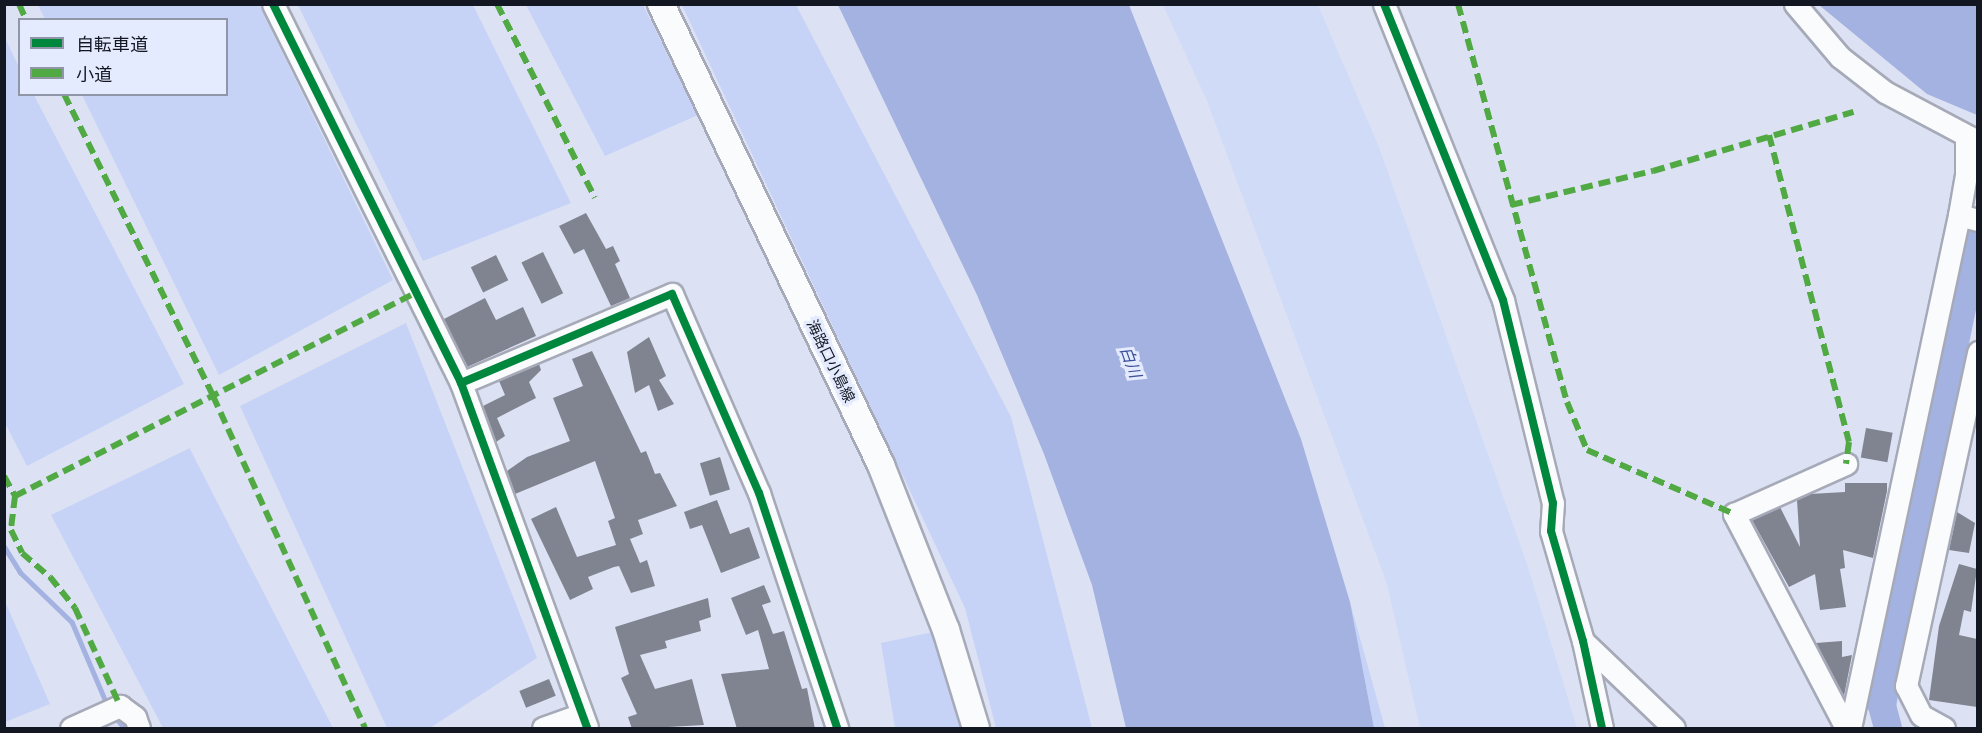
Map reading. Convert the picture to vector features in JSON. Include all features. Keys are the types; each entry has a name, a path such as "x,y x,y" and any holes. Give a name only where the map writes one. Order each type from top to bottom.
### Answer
{"main road":[{"name":"海路口小島線","path":"661,4 881,465 946,630 976,729"}],"street":[{"path":"273,4 461,383 584,721 543,729"},
{"path":"1384,4 1503,300 1553,503 1551,531 1583,641 1602,729"},
{"path":"1795,4 1840,57 1885,93 1972,139 1966,175 1968,218 1850,729"},
{"path":"461,383 672,294 759,493 837,729"},
{"path":"1944,729 1921,716 1906,686 1977,352"},
{"path":"1846,464 1734,514 1846,729"},
{"path":"1583,641 1674,729"},
{"path":"71,729 120,706 135,717 139,729"}],"shaded area":[{"path":"38,5 259,5 393,280 219,375 82,96 228,96 228,18 44,18"},
{"path":"298,5 473,5 571,203 423,261"},
{"path":"526,5 643,5 698,115 605,156"},
{"path":"682,5 796,5 1011,417 1092,728 996,728 965,608"},
{"path":"1163,5 1318,5 1379,147 1527,564 1577,728 1420,728 1387,584 1207,101"},
{"path":"5,38 18,65 18,96 35,96 184,384 27,466 5,423"},
{"path":"406,323 537,658 430,728 387,728 240,406"},
{"path":"190,448 333,728 163,728 51,515"},
{"path":"4,599 50,704 5,722 4,722"},
{"path":"1350,602 1385,728 1374,728"},
{"path":"933,632 960,728 895,728 881,643"}],"water":[{"name":"白川","path":"838,5 1129,5 1301,439 1350,602 1374,728 1126,728 1092,585 1044,454 977,295"},
{"path":"1819,5 1977,5 1977,115 1927,94"}],"building":[{"path":"586,213 606,249 613,246 620,261 615,264 630,298 611,306 584,249 574,254 559,226"},
{"path":"543,252 563,293 542,304 521,263"},
{"path":"496,255 508,280 483,292 471,267"},
{"path":"485,298 496,320 523,307 536,336 467,367 444,319"},
{"path":"649,337 666,376 659,380 674,404 658,411 649,385 635,393 627,352"},
{"path":"592,351 641,453 646,451 655,474 660,473 677,506 638,520 643,534 630,539 640,563 647,560 655,586 631,593 619,566 588,577 593,589 570,600 531,519 556,507 577,557 616,545 608,521 615,518 595,461 515,494 507,471 527,457 570,441 553,398 583,386 572,359"},
{"path":"539,364 541,370 529,382 536,398 497,418 505,436 496,442 483,406 505,395 499,381"},
{"path":"1866,428 1893,433 1887,462 1861,458"},
{"path":"720,457 730,490 710,496 700,463"},
{"path":"1845,483 1887,483 1887,491 1873,558 1843,550 1845,568 1840,569 1846,607 1820,610 1815,574 1789,587 1752,520 1780,507 1800,547 1797,500 1810,494 1845,492"},
{"path":"717,500 730,534 749,527 760,558 721,573 702,525 690,529 684,512"},
{"path":"1957,512 1975,523 1969,553 1949,550"},
{"path":"1959,564 1977,569 1971,612 1964,610 1959,635 1977,639 1977,707 1929,700 1939,626"},
{"path":"764,585 771,602 762,605 773,634 784,631 802,689 807,688 815,729 737,729 721,674 769,669 758,630 746,635 731,598"},
{"path":"708,598 711,617 699,621 701,631 665,641 667,648 640,655 655,689 692,679 704,725 632,729 628,717 637,714 621,678 629,674 615,627"},
{"path":"1842,641 1842,657 1852,655 1844,696 1816,643"},
{"path":"549,679 556,696 526,708 519,691"}],"waterway":[{"path":"1888,728 1882,706 1890,659 1978,232"},
{"path":"4,546 20,572 72,622 107,704"},
{"path":"115,716 124,728"}],"marked path":[{"path":"19,4 25,18"},
{"path":"497,4 595,198"},
{"path":"1458,4 1567,402 1587,450 1734,514"},
{"path":"65,96 213,396 365,728"},
{"path":"1511,205 1653,171 1853,112"},
{"path":"1769,135 1849,442 1846,464"},
{"path":"15,496 415,293"},
{"path":"4,476 15,496 11,530 22,553 50,577 75,608 120,706"}],"cycle path":[{"path":"273,4 461,383 587,728"},
{"path":"1384,4 1503,300 1553,503 1551,531 1583,641 1602,728"},
{"path":"461,383 672,294 759,493 837,728"}]}
